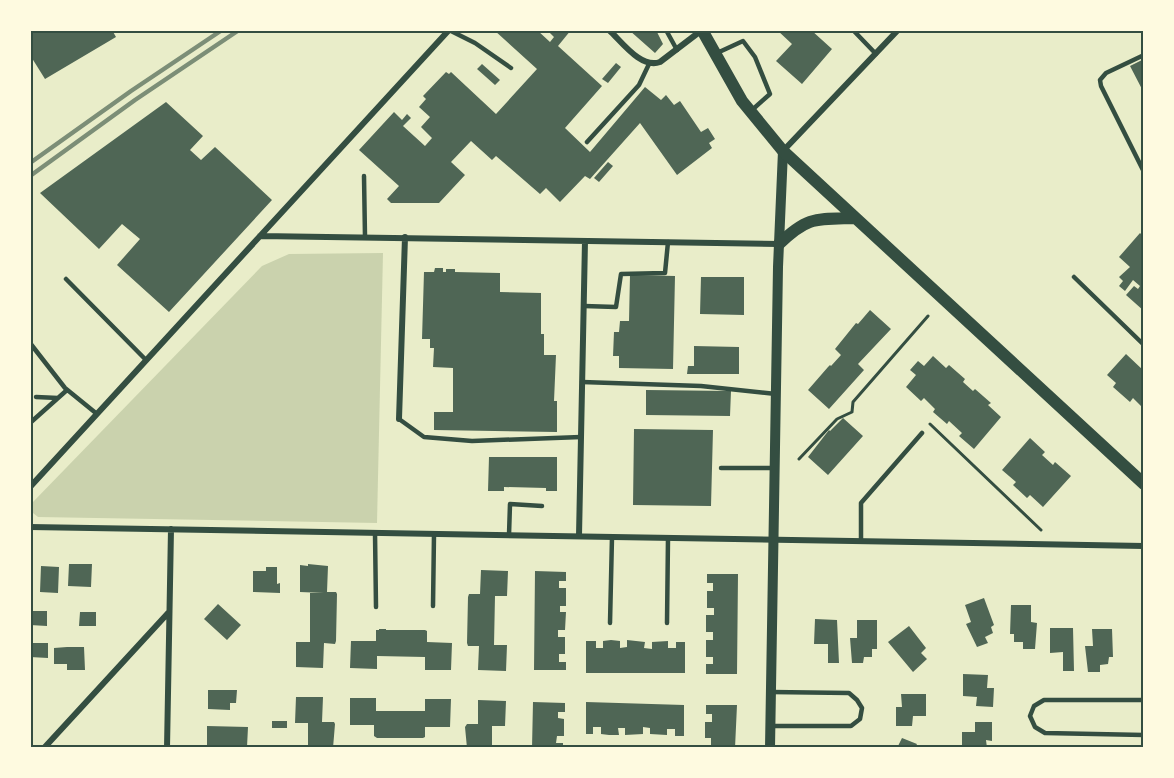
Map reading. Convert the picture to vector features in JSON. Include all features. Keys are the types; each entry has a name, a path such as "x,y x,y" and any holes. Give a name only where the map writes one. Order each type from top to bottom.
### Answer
{"main road":[{"path":"702,30 732,85 750,112 783,151 1144,484"},
{"path":"779,244 803,223 817,219 855,218"}],"street":[{"path":"30,487 449,30"},
{"path":"609,30 649,64 660,62 702,30"},
{"path":"770,748 779,244 783,151 898,30"},
{"path":"260,236 779,244"},
{"path":"399,419 405,237"},
{"path":"579,536 585,241"},
{"path":"30,527 1144,546"},
{"path":"167,748 171,529"},
{"path":"44,748 169,612"}],"lane":[{"path":"449,30 475,43 511,68"},
{"path":"666,30 676,50"},
{"path":"853,30 876,54"},
{"path":"714,54 743,41 755,57 770,94 750,112"},
{"path":"1144,55 1106,73 1100,80 1144,172"},
{"path":"587,142 639,86 649,64"},
{"path":"364,176 365,237"},
{"path":"584,306 616,307 621,274 665,273 668,242"},
{"path":"1074,277 1144,345"},
{"path":"66,279 146,360"},
{"path":"30,343 67,390 97,414"},
{"path":"582,382 701,386 776,394"},
{"path":"30,423 67,390"},
{"path":"36,397 58,398"},
{"path":"399,419 424,437 472,441 581,437"},
{"path":"861,541 861,503 922,433"},
{"path":"721,468 775,468"},
{"path":"509,535 510,504 542,506"},
{"path":"375,533 376,607"},
{"path":"433,606 434,534"},
{"path":"610,622 612,537"},
{"path":"667,623 668,538"},
{"path":"771,692 849,693 862,708 860,719 851,726 771,726"},
{"path":"1144,700 1044,700 1034,706 1030,716 1035,727 1046,733 1144,735"}],"path":[{"path":"799,459 837,419 852,412 853,402 928,316"},
{"path":"922,433 929,424 1041,531"}],"green space":[{"path":"383,253 377,523 38,517 33,513 32,503 262,266 289,254"}],"building":[{"path":"30,30 112,30 116,37 45,79 30,55"},
{"path":"494,30 537,30 550,42 554,37 547,30 571,30 558,46 602,86 565,128 590,152 645,87 661,100 666,95 674,105 680,101 701,132 708,128 715,139 709,143 712,148 677,175 640,123 590,179 585,176 560,202 546,188 540,194 496,156 492,160 471,141 451,162 465,175 439,203 391,203 387,199 399,186 359,150 394,112 402,120 407,114 411,118 403,126 425,146 432,138 421,127 430,117 419,107 426,99 423,96 446,72 449,74 451,72 496,114 537,69"},
{"path":"629,30 656,30 663,44 655,53"},
{"path":"777,30 811,30 832,49 802,84 776,61 792,44"},
{"path":"1144,59 1144,93 1130,66"},
{"path":"616,63 621,67 608,83 602,79"},
{"path":"482,64 500,80 495,85 477,69"},
{"path":"166,102 203,136 190,150 201,160 215,147 272,200 169,312 117,265 140,239 122,224 99,249 40,193"},
{"path":"608,162 613,166 599,182 594,178"},
{"path":"1140,233 1144,237 1144,311 1126,295 1134,286 1138,289 1140,286 1133,280 1125,291 1119,286 1123,281 1119,277 1130,267 1119,257"},
{"path":"435,268 443,268 443,272 446,272 446,269 455,269 455,272 500,273 500,292 541,293 541,334 544,334 544,355 556,355 554,401 557,401 557,432 434,430 434,412 453,412 453,368 433,367 434,348 430,348 430,339 422,339 424,272 434,272"},
{"path":"630,275 675,276 673,369 619,368 619,356 613,356 614,332 619,332 620,321 629,321"},
{"path":"701,277 744,277 744,315 700,314"},
{"path":"870,310 891,329 858,364 864,370 829,409 808,390 841,355 835,349"},
{"path":"694,346 739,347 739,374 687,374 688,366 694,366"},
{"path":"1126,354 1144,371 1144,409 1133,398 1130,402 1113,387 1116,383 1107,375"},
{"path":"933,356 946,368 949,365 965,379 963,382 991,403 988,405 1001,417 974,449 959,436 962,433 949,421 947,424 933,412 935,409 924,398 921,401 906,387 916,375 910,370 918,361 924,366"},
{"path":"646,390 731,391 730,416 646,415"},
{"path":"843,418 863,436 828,475 808,457 829,430"},
{"path":"634,429 713,430 711,506 633,505"},
{"path":"1030,438 1045,452 1042,455 1053,465 1055,462 1071,476 1043,507 1030,495 1027,498 1013,485 1016,482 1002,470"},
{"path":"489,457 557,457 557,491 546,491 546,488 504,487 504,491 488,491"},
{"path":"69,564 92,564 91,587 68,586"},
{"path":"308,564 328,566 327,592 337,594 336,641 335,644 324,643 323,668 296,667 296,642 310,642 310,593 324,593 300,592 300,565 308,566"},
{"path":"41,566 59,567 58,593 40,592"},
{"path":"266,567 277,567 277,584 280,583 280,593 253,592 253,571 266,571"},
{"path":"481,570 508,571 507,596 495,596 494,645 507,645 506,671 478,670 479,646 468,646 467,643 468,597 469,594 480,594"},
{"path":"535,571 566,572 566,581 559,581 559,588 566,588 566,606 560,606 560,612 566,612 565,630 558,630 558,637 565,637 565,654 559,654 559,662 566,662 566,670 534,670"},
{"path":"707,574 738,574 737,674 706,674 706,664 713,664 713,657 706,657 706,640 713,640 713,632 706,632 706,615 714,615 714,608 707,608 707,591 713,591 713,583 707,583"},
{"path":"984,598 994,625 991,627 993,633 985,637 988,643 977,647 966,624 971,622 965,605"},
{"path":"218,604 241,625 227,640 204,619"},
{"path":"1011,605 1031,605 1031,622 1037,623 1035,649 1023,649 1023,642 1014,642 1014,634 1010,634"},
{"path":"30,611 47,611 47,626 30,625"},
{"path":"80,612 96,612 96,626 79,626"},
{"path":"815,619 837,620 839,663 828,663 828,644 814,644"},
{"path":"857,620 877,620 877,649 872,649 872,657 864,657 863,663 852,663 850,638 857,638"},
{"path":"909,626 926,648 921,653 927,659 913,672 888,642"},
{"path":"1050,628 1073,628 1074,671 1063,671 1063,652 1050,653"},
{"path":"1092,629 1112,629 1113,657 1109,657 1108,664 1100,665 1100,672 1088,672 1085,646 1093,646"},
{"path":"376,630 425,630 427,631 427,642 452,643 451,670 425,670 425,657 377,656 377,669 350,668 351,641 376,641"},
{"path":"627,640 645,642 644,648 652,649 652,642 668,641 668,648 676,648 676,642 685,642 685,673 586,673 586,641 596,641 596,648 603,648 603,641 620,641 620,648 627,647"},
{"path":"30,643 48,643 48,658 30,657"},
{"path":"84,647 85,670 67,670 67,664 54,664 54,648"},
{"path":"963,674 988,675 987,688 994,688 993,707 976,706 977,697 963,696"},
{"path":"208,690 237,690 236,703 230,703 230,710 208,709"},
{"path":"901,694 926,694 926,716 913,716 912,726 896,726 896,707 902,707"},
{"path":"296,697 323,697 322,722 334,722 335,724 333,748 308,748 308,723 295,723"},
{"path":"350,698 376,698 376,711 425,711 425,699 451,699 450,727 425,727 423,738 377,738 374,736 374,725 350,725"},
{"path":"478,700 506,701 505,726 492,726 492,748 467,748 465,727 467,724 478,724"},
{"path":"533,702 565,703 565,712 558,712 558,718 564,719 564,736 557,736 556,743 563,743 563,748 532,748"},
{"path":"586,702 684,705 684,736 675,736 675,729 667,729 667,735 650,734 650,728 643,727 643,734 625,735 625,728 618,728 619,735 601,734 601,727 593,727 593,734 586,734"},
{"path":"706,705 737,705 735,748 705,748 705,745 711,745 711,738 705,738 705,722 712,722 712,714 706,714"},
{"path":"272,721 287,721 287,728 272,728"},
{"path":"975,722 992,722 992,741 986,740 987,748 962,748 962,732 975,732"},
{"path":"207,726 248,727 247,747 207,745"},
{"path":"902,738 917,744 915,748 897,748"}],"railway":[{"path":"30,163 222,30"},
{"path":"30,176 135,100 239,30"}]}
